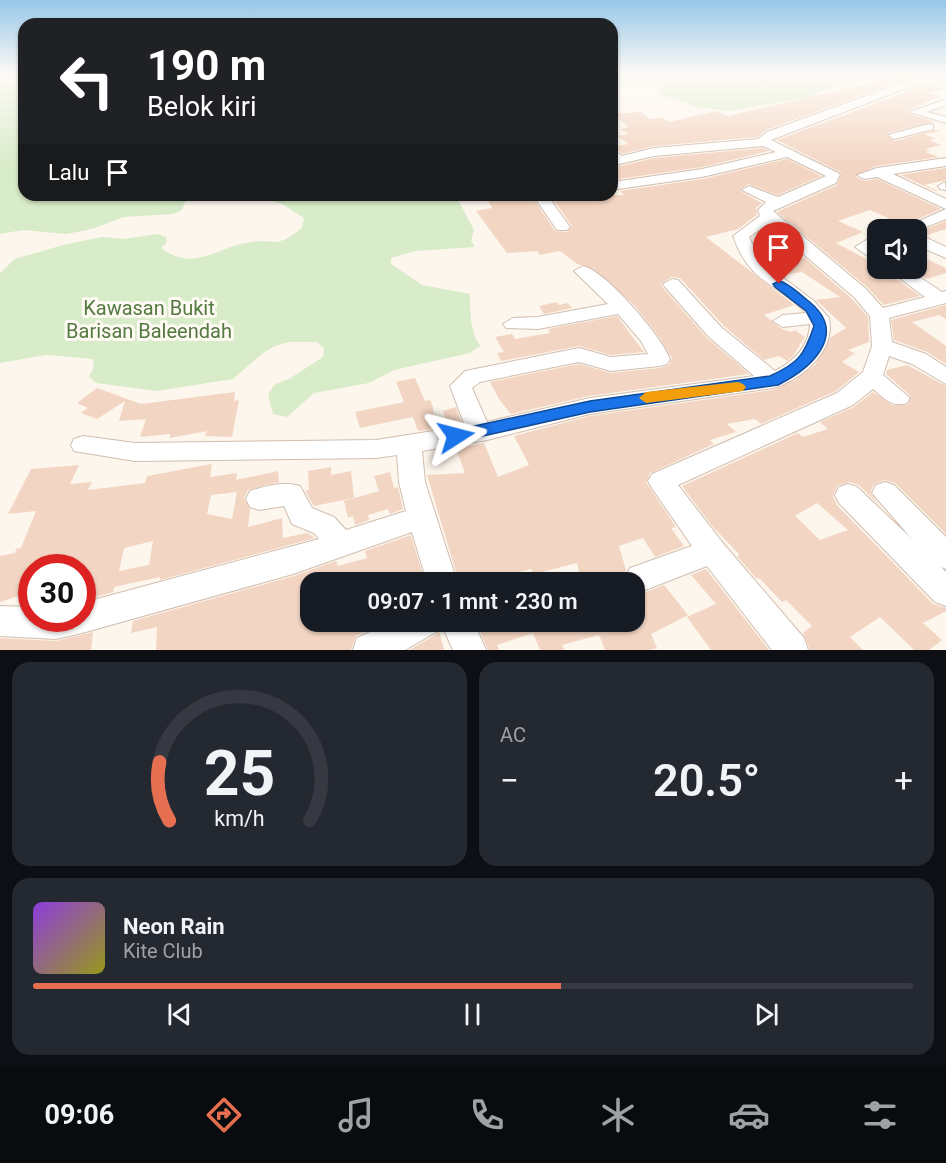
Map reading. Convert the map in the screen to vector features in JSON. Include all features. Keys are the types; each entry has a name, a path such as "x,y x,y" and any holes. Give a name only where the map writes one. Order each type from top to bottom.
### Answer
{"street":[{"path":"765,142 764,139 771,135 850,105"},
{"path":"936,105 905,118 946,132"},
{"path":"915,112 946,120"},
{"path":"894,135 929,127"},
{"path":"618,159 654,152 702,150 765,142 828,171 834,178 773,209 741,236 754,264 819,318"},
{"path":"618,185 702,173 788,153"},
{"path":"946,162 871,173 946,205"},
{"path":"927,164 946,181"},
{"path":"750,190 773,209 860,293 879,315 882,346 871,377 845,399 661,481 786,648"},
{"path":"544,201 562,227"},
{"path":"927,222 946,214"},
{"path":"927,244 946,253"},
{"path":"479,432 462,392 462,386 473,376 579,356 611,364 660,359 656,346 644,332 583,271"},
{"path":"912,279 943,298"},
{"path":"672,284 715,332 773,381"},
{"path":"879,315 943,298"},
{"path":"513,324 546,321 619,308"},
{"path":"783,321 819,318"},
{"path":"82,445 135,452 376,449 479,432 590,406 773,381 796,370 814,349 819,332 819,318"},
{"path":"882,346 919,359 946,377"},
{"path":"871,377 899,398"},
{"path":"409,444 412,483 439,572"},
{"path":"885,493 946,556"},
{"path":"260,500 291,494 302,516 324,525 340,543"},
{"path":"848,495 946,592"},
{"path":"96,614 292,561 421,517"},
{"path":"645,576 712,551"},
{"path":"0,621 18,622"},
{"path":"369,650 391,643 401,632"},
{"path":"461,632 470,650"}],"green space":[{"path":"0,105 18,105 18,201 186,201 182,210 173,214 124,217 92,229 66,234 23,230 0,234"},
{"path":"693,105 762,105 728,111"},
{"name":"Kawasan Bukit Barisan Baleendah","path":"272,201 459,202 474,230 471,241 475,247 416,251 391,258 391,264 422,285 470,294 472,328 480,346 470,353 394,370 369,383 314,393 287,417 273,414 268,394 275,384 289,379 323,357 324,348 317,342 289,342 275,346 263,353 233,379 157,391 96,383 89,376 94,367 93,359 46,355 0,363 0,273 15,259 63,245 102,237 123,239 158,234 166,237 167,242 161,248 173,255 194,259 204,257 246,243 274,242 292,235 302,228 304,218 282,204"}],"building":[{"path":"774,105 834,105 766,130 757,137 654,146 622,154 618,150 618,145 629,144 618,136 629,134 620,129 629,127 618,118 618,114 641,112 650,119 662,118 670,122 716,111 728,116"},
{"path":"870,105 919,105 909,110 908,113 935,122 886,135 895,141 935,130 940,131 924,134 936,139 929,140 941,145 925,149 930,151 925,152 939,157 876,166 855,176 864,181 877,179 941,209 918,219 890,219 870,210 838,221 863,232 836,243 867,259 867,279 896,279 920,296 884,305 867,287 777,212 837,185 842,173 777,140"},
{"path":"763,148 769,151 702,167 618,179 618,165 654,158"},
{"path":"787,159 821,176 778,195 748,184 740,191 762,203 756,208 757,215 738,229 706,237 794,305 764,315 782,329 791,332 795,330 805,337 793,356 787,361 779,356 764,360 724,326 680,278 671,277 661,284 664,289 706,337 749,374 589,396 511,414 499,399 490,382 579,364 611,373 660,368 669,365 672,358 658,335 634,305 594,269 577,264 560,251 540,255 537,251 507,253 476,211 492,208 488,201 535,201 555,231 567,232 572,226 554,201 618,201 618,195 624,195 620,191 703,179"},
{"path":"946,168 946,180 924,185 938,191 935,191 901,175"},
{"path":"946,221 946,229 927,235 927,229"},
{"path":"805,258 852,299 868,317 869,342 848,350 855,353 842,362 859,372 836,391 761,424 755,419 727,424 736,432 710,440 714,444 650,473 646,482 676,527 671,528 684,546 655,557 643,538 619,546 625,572 579,572 577,563 542,572 533,572 531,569 518,572 456,572 427,475 465,473 456,448 484,443 498,477 529,465 514,436 590,416 773,390 796,380 816,364 831,337 846,328 816,300 840,297 802,272 784,275 769,264"},
{"path":"927,259 946,268 946,273 927,279"},
{"path":"557,302 559,305 568,303 572,308 544,314 539,306"},
{"path":"946,305 946,319 939,315 912,322 946,346 946,364 927,352 894,340 891,320"},
{"path":"617,316 644,352 611,355 579,346 501,361 497,353 504,352 495,337 512,334 515,339 550,333 548,329"},
{"path":"907,365 946,386 946,534 895,483 884,480 874,484 870,493 880,506 859,485 849,482 837,486 833,496 837,505 933,604 946,608 946,611 923,623 942,640 929,650 914,650 880,617 850,637 863,650 810,650 803,633 812,626 786,600 782,602 760,579 756,578 737,556 740,555 712,526 682,486 798,433 803,437 828,429 820,422 854,407 873,392 892,405 908,405 911,396 886,374 887,370","holes":["817,503 848,530 820,540 795,516"]},
{"path":"415,378 425,401 430,400 433,407 434,429 418,431 413,417 360,428 355,412 404,402 396,382"},
{"path":"97,388 141,404 235,392 234,401 239,400 232,437 205,436 207,431 170,438 170,434 140,437 146,419 119,421 125,401 97,419 81,413 88,408 77,403"},
{"path":"456,407 462,424 448,426 443,411"},
{"path":"212,464 210,477 237,473 236,480 278,471 279,482 248,490 244,498 250,509 248,527 282,518 283,538 307,533 315,538 160,580 160,577 114,587 113,592 96,597 96,554 18,554 18,596 0,602 0,556 15,553 16,549 21,548 36,511 8,514 31,469 79,465 70,484 92,482 88,490 145,483 147,476","holes":["237,492 232,519 207,514 211,495","153,541 149,565 119,571 124,548"]},
{"path":"331,467 331,475 351,471 354,498 314,506 305,491 309,490 308,471"},
{"path":"390,472 394,488 398,487 403,509 390,514 388,509 368,515 369,520 355,525 353,516 348,518 344,501 379,491 374,476"},
{"path":"411,535 422,572 305,572 336,561 338,566 367,558 365,551"},
{"path":"706,569 769,650 711,650 687,617 716,604 691,575"},
{"path":"300,574 300,632 365,632 356,636 351,650 156,650 157,627 131,633 133,621"},
{"path":"664,585 688,615 651,634 657,648 649,650 605,650 599,635 562,645 564,650 540,650 533,633 497,645 499,650 488,650 480,632 645,632 645,592"},
{"path":"93,632 91,650 0,650 0,638 56,641"},
{"path":"439,632 444,650 409,650"}],"slow traffic":[{"path":"646,398 738,387"}],"route":[{"path":"456,436 487,431 590,406 731,389 773,381 796,370 805,361 814,349 821,326 819,318 811,309 779,284"}]}
